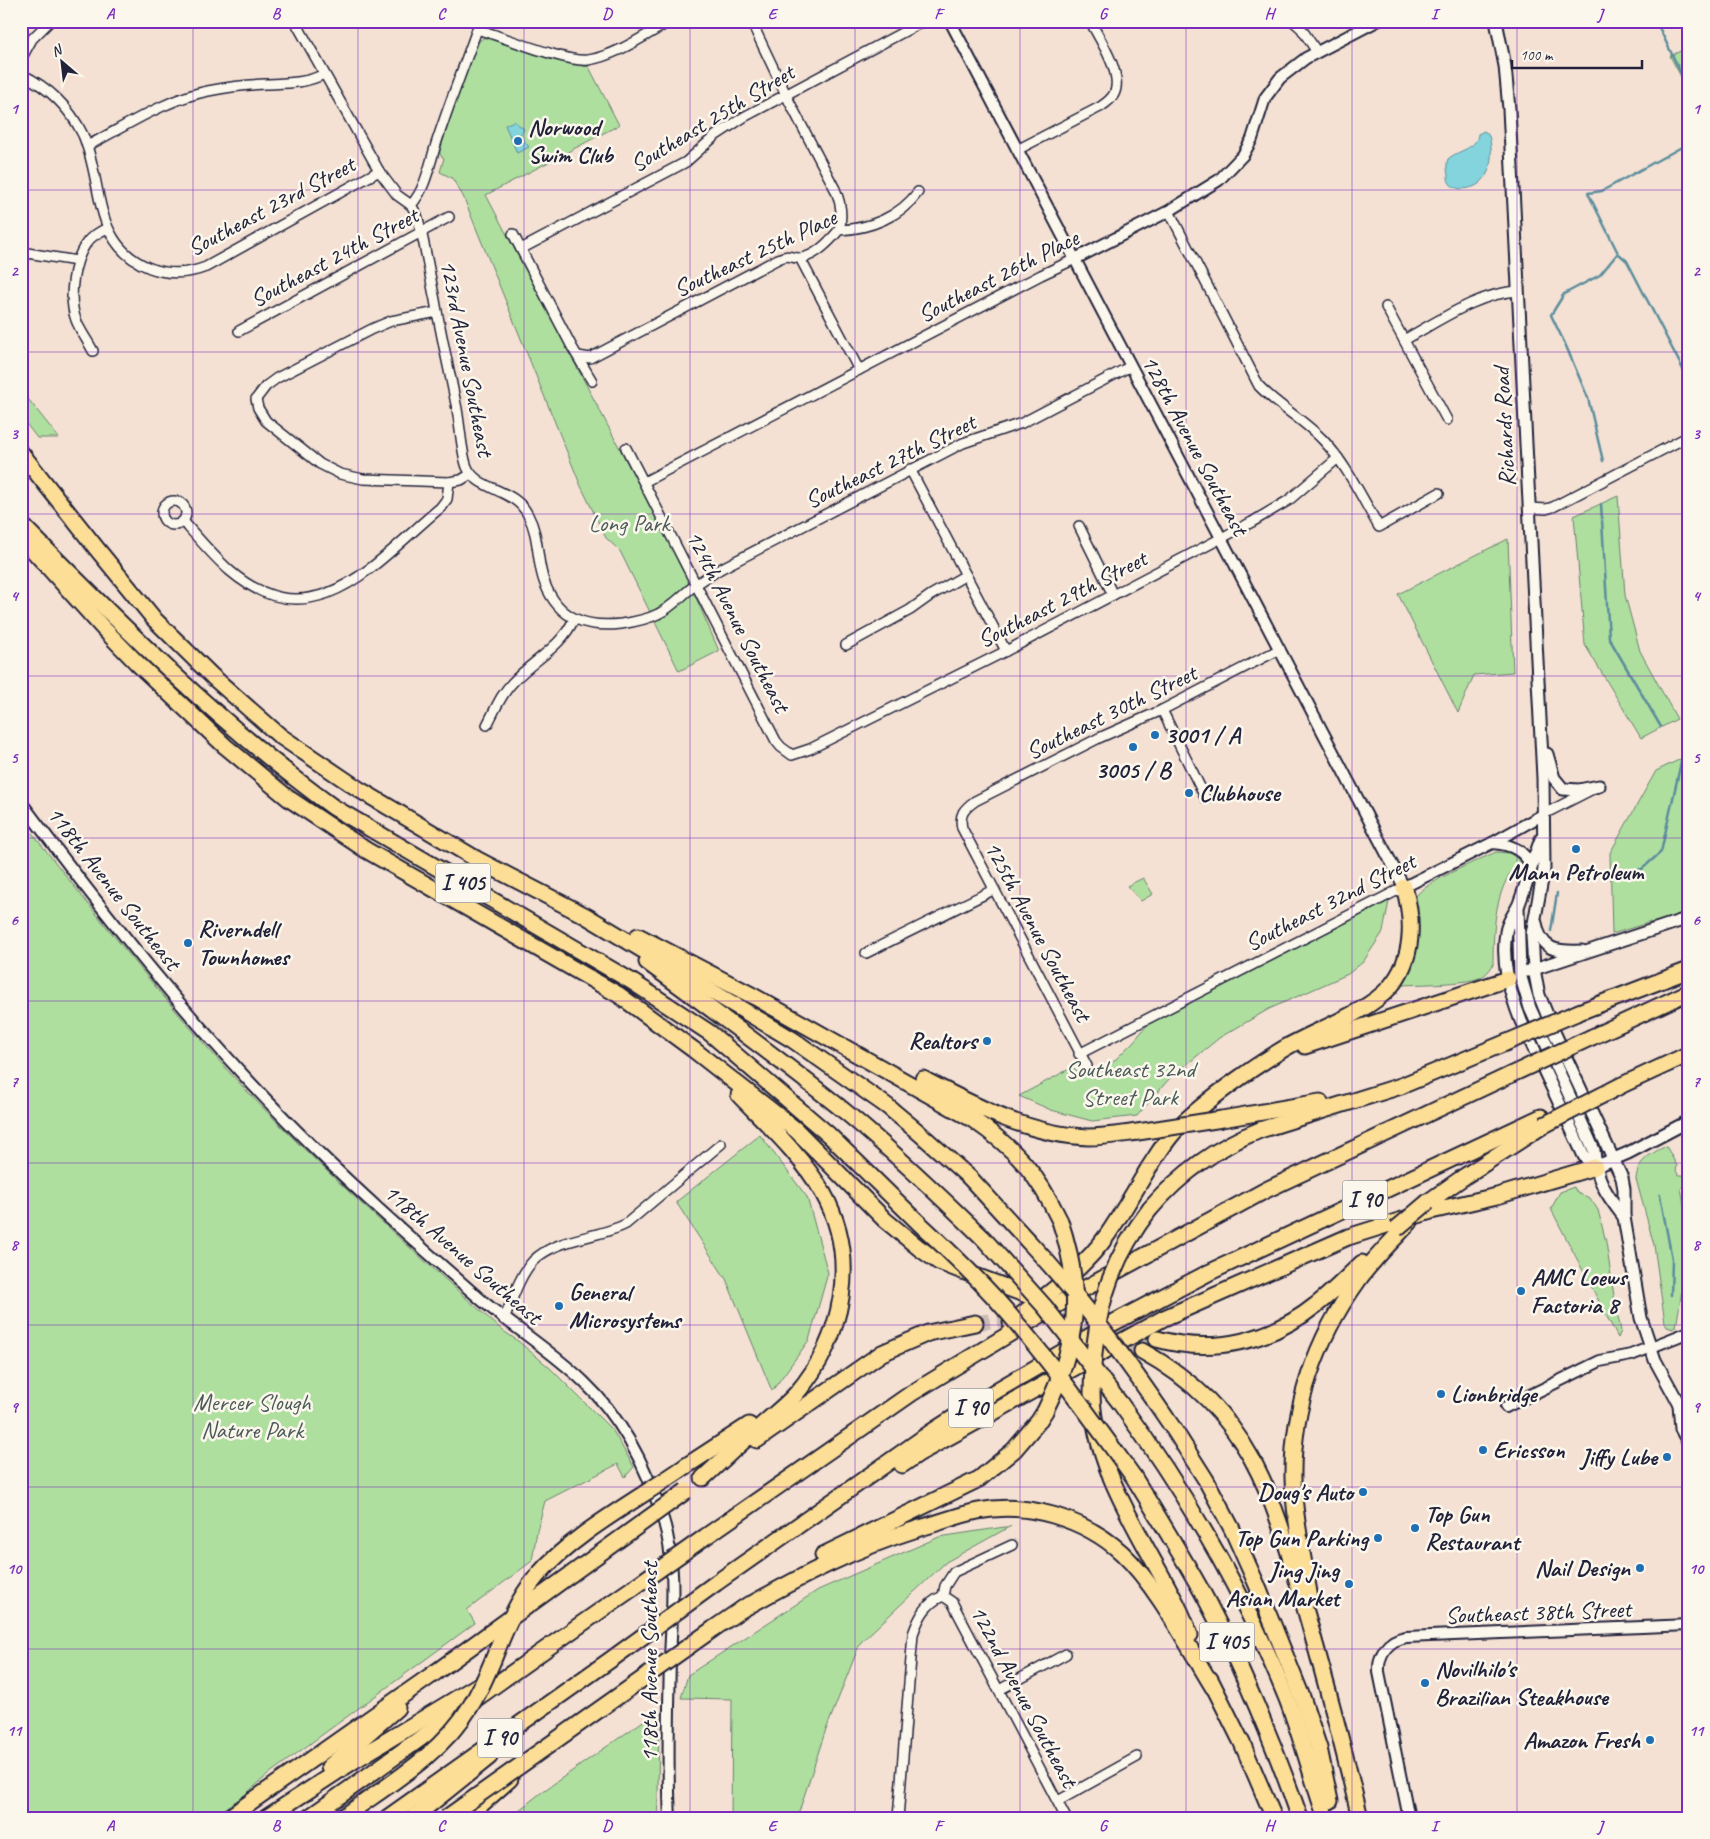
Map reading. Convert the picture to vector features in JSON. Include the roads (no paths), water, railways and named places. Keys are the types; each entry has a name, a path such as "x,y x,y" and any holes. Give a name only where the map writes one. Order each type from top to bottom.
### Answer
{"highway":[{"name":"I 405","path":"21,453 155,620 214,677 280,736 360,790 478,860 586,916 766,1022 887,1106 970,1178 1060,1275 1088,1310 1142,1382 1206,1480 1232,1529 1302,1697 1314,1736 1334,1818"},
{"name":"I 405","path":"21,524 184,684 235,730 291,776 333,807 631,981 710,1033 829,1135 988,1291 1025,1333 1088,1413 1133,1476 1206,1600 1227,1641 1286,1777 1300,1818"},
{"path":"21,538 137,663 225,746 288,798 366,850 619,995 694,1050 796,1130 885,1220 913,1244 940,1262 957,1270 1027,1295"},
{"path":"959,1364 1061,1284 1086,1260 1107,1235 1174,1132 1213,1099 1285,1048 1356,1012 1379,998 1400,971 1411,938 1410,909 1404,887"},
{"path":"446,1818 806,1564 979,1479 1014,1450 1038,1422 1045,1411 1065,1366 1073,1333 1074,1281 1068,1245 1060,1221 1041,1185 1030,1170 1002,1140 951,1106 643,938 538,892"},
{"path":"586,916 768,1050 850,1116 936,1192 983,1238 1045,1307 1120,1403 1172,1478 1220,1558 1249,1614 1288,1701 1308,1756 1326,1818"},
{"path":"1274,1818 1242,1743 1213,1687 1175,1599 1116,1489 1098,1435 1092,1404 1094,1349 1102,1303 1126,1242 1162,1195 1216,1151 1239,1138 1401,1086 1579,1012 1689,970"},
{"path":"1254,1069 1299,1048 1514,977"},
{"name":"I 90","path":"308,1818 456,1714 524,1663 879,1415 1080,1291 1266,1190 1689,992"},
{"path":"755,998 907,1070 1002,1118 1060,1134 1088,1137 1138,1132 1302,1106 1440,1071"},
{"path":"694,1050 797,1157 824,1194 834,1218 840,1240 844,1288 837,1321 814,1371 795,1396 703,1478"},
{"path":"1158,1339 1188,1346 1211,1346 1250,1340 1274,1332 1317,1305 1428,1202 1543,1121 1689,1054"},
{"name":"I 90","path":"387,1818 764,1549 933,1431 999,1389 1111,1324 1208,1273 1543,1121"},
{"path":"764,1549 918,1454 1164,1318 1348,1237 1431,1211 1497,1196 1595,1167"},
{"path":"1322,1670 1294,1494 1293,1459 1297,1426 1304,1391 1320,1344 1356,1282 1398,1231"},
{"path":"228,1818 436,1672 703,1478 882,1353 928,1333 975,1323"},
{"path":"1142,1351 1180,1374 1204,1396 1223,1417 1249,1452 1263,1478 1274,1506 1322,1670 1360,1818"},
{"path":"342,1818 421,1760 441,1743 455,1727 470,1708 480,1690 510,1616 529,1586 546,1566 591,1530 763,1416 814,1371"},
{"path":"741,1610 820,1567 887,1539 978,1511 999,1508 1044,1512 1063,1518 1093,1532 1121,1552 1136,1568 1164,1608 1213,1687"},
{"path":"413,1818 613,1658"},
{"path":"282,1806 496,1675 524,1663"},
{"path":"266,1818 366,1736 436,1672"},
{"path":"466,1818 573,1727"}],"main road":[{"name":"Richards Road","path":"1496,21 1507,84 1541,731 1544,869 1532,934 1534,969 1540,995 1556,1034 1623,1183 1624,1217 1640,1318 1650,1348 1679,1404"},
{"path":"1541,731 1554,778 1563,789 1579,790 1599,786"},
{"name":"Richards Road","path":"1543,832 1518,905 1506,929 1504,946 1505,964 1514,977 1522,1021 1551,1087 1584,1156 1595,1167 1608,1197 1624,1217"},
{"path":"1536,916 1539,937 1547,945 1560,951 1593,951"},
{"path":"1514,977 1689,918"},
{"path":"1595,1167 1689,1121"},
{"path":"1679,1404 1689,1415"},
{"path":"1679,1404 1681,1429 1689,1444"}],"street":[{"path":"21,59 32,39 50,21"},
{"name":"123rd Avenue Southeast","path":"295,21 379,171 397,196 411,205 417,215 457,405 466,463 471,474 481,482 496,488 522,505 535,531 539,564 545,586 558,605 574,619 600,626 646,619 668,608 696,584"},
{"path":"411,205 418,198 479,25 559,56 584,61 611,54 672,21"},
{"path":"751,21 840,202 842,214 839,230"},
{"name":"Southeast 25th Street","path":"521,249 686,162 715,136 744,117 924,21"},
{"name":"128th Avenue Southeast","path":"950,21 1404,887"},
{"path":"1017,150 1108,101 1116,92 1115,72 1112,63 1090,21"},
{"path":"1293,21 1301,28 1318,52"},
{"name":"Southeast 26th Place","path":"644,482 1196,196 1232,169 1243,155 1252,139 1265,98 1272,87 1290,69 1377,21"},
{"path":"21,74 56,97 74,120 87,146 107,228 89,240 77,261 74,285 74,314 77,324 93,351"},
{"path":"87,146 168,104 189,96 238,86 301,82 313,80 324,74"},
{"name":"Southeast 23rd Street","path":"107,228 119,247 138,263 155,270 173,273 195,271 206,267 379,171"},
{"name":"Southeast 25th Place","path":"578,356 590,358 778,259 789,255 800,258 822,248 839,230 869,226 904,208 918,192"},
{"path":"1169,211 1259,386 1323,440 1338,458 1379,527 1439,493"},
{"name":"Southeast 24th Street","path":"238,331 449,217"},
{"path":"514,234 592,381"},
{"path":"21,252 77,261"},
{"path":"800,258 859,370"},
{"path":"1404,340 1491,294 1518,291"},
{"path":"1386,307 1447,420"},
{"path":"437,312 391,321 277,378 266,386 256,398 258,408 266,421 320,464 340,474 363,478 448,482 461,480 471,474"},
{"name":"Southeast 27th Street","path":"696,584 722,568 910,469 969,440 1022,423 1131,366"},
{"path":"1530,508 1546,509 1553,507 1689,436"},
{"name":"124th Avenue Southeast","path":"626,448 776,741 792,755"},
{"name":"Southeast 29th Street","path":"792,755 810,749 1006,651 1222,539 1289,500 1338,458"},
{"path":"910,469 1006,651"},
{"path":"183,521 217,559 246,582 264,592 297,600 312,598 338,590 367,571 440,508 447,499 448,482"},
{"path":"1079,526 1113,595"},
{"path":"846,645 910,610 931,595 966,575"},
{"path":"487,725 506,689 564,638 574,619"},
{"name":"Southeast 30th Street","path":"962,813 966,807 975,801 1099,738 1162,710 1280,649"},
{"path":"1162,710 1206,799"},
{"name":"Southeast 32nd Street","path":"1079,1054 1492,843 1599,786"},
{"name":"118th Avenue Southeast","path":"21,802 73,872 143,959 244,1076 332,1165 400,1228 504,1320 582,1380 614,1415 642,1466 663,1519 672,1565 667,1761 670,1818"},
{"name":"125th Avenue Southeast","path":"962,813 960,820 962,828 1079,1054 1087,1066"},
{"path":"1492,843 1507,844 1524,854 1531,868"},
{"path":"866,954 993,890"},
{"path":"504,1320 526,1270 541,1254 560,1245 614,1230 626,1224 721,1144"},
{"path":"1506,1407 1600,1361 1650,1348 1689,1332"},
{"path":"898,1818 913,1634 918,1621 926,1607 934,1600 943,1596 944,1586 954,1572 1012,1546"},
{"name":"122nd Avenue Southeast","path":"943,1596 952,1602 1066,1818"},
{"name":"Southeast 38th Street","path":"1409,1818 1379,1672 1381,1656 1391,1644 1400,1638 1689,1625"},
{"path":"1000,1690 1066,1654"},
{"path":"1058,1801 1138,1757"}],"water":[{"name":"Norwood Swim Club","path":"514,121 524,129 520,135 529,147 517,153 505,125"},
{"path":"1484,131 1489,136 1491,148 1491,161 1488,171 1484,179 1478,184 1465,189 1456,188 1448,180 1448,159 1471,146 1477,139 1478,134"}],"waterway":[{"path":"1656,21 1689,90"},
{"path":"1603,461 1588,398 1551,315 1564,294 1600,275 1618,253 1588,193 1602,191 1689,143"},
{"path":"1619,254 1627,261 1689,381"},
{"path":"1601,504 1609,638 1661,727"},
{"path":"1611,877 1642,869 1661,852 1682,758"},
{"path":"1551,931 1557,893"},
{"path":"1660,1195 1672,1259 1671,1295"}],"tunnel":[{"path":"975,1323 1023,1319"},
{"path":"1102,1320 1157,1339"},
{"path":"1061,1323 1116,1336 1142,1351"}],"place":[{"name":"Norwood Swim Club","path":"518,141"},
{"name":"3001 / A","path":"1155,735"},
{"name":"3005 / B","path":"1133,747"},
{"name":"Clubhouse","path":"1189,793"},
{"name":"Mann Petroleum","path":"1576,849"},
{"name":"Riverndell Townhomes","path":"188,943"},
{"name":"Realtors","path":"987,1041"},
{"name":"AMC Loews Factoria 8","path":"1521,1291"},
{"name":"General Microsystems","path":"559,1306"},
{"name":"Lionbridge","path":"1441,1394"},
{"name":"Ericsson","path":"1483,1450"},
{"name":"Jiffy Lube","path":"1667,1457"},
{"name":"Doug's Auto","path":"1363,1492"},
{"name":"Top Gun Restaurant","path":"1415,1528"},
{"name":"Top Gun Parking","path":"1378,1538"},
{"name":"Nail Design","path":"1640,1568"},
{"name":"Jing Jing Asian Market","path":"1349,1584"},
{"name":"Novilhilo's Brazilian Steakhouse","path":"1425,1683"},
{"name":"Amazon Fresh","path":"1650,1740"}],"park label":[{"name":"Long Park","path":"629,523"},
{"name":"Southeast 32nd Street Park","path":"1130,1083"},
{"name":"Mercer Slough Nature Park","path":"252,1416"}]}
